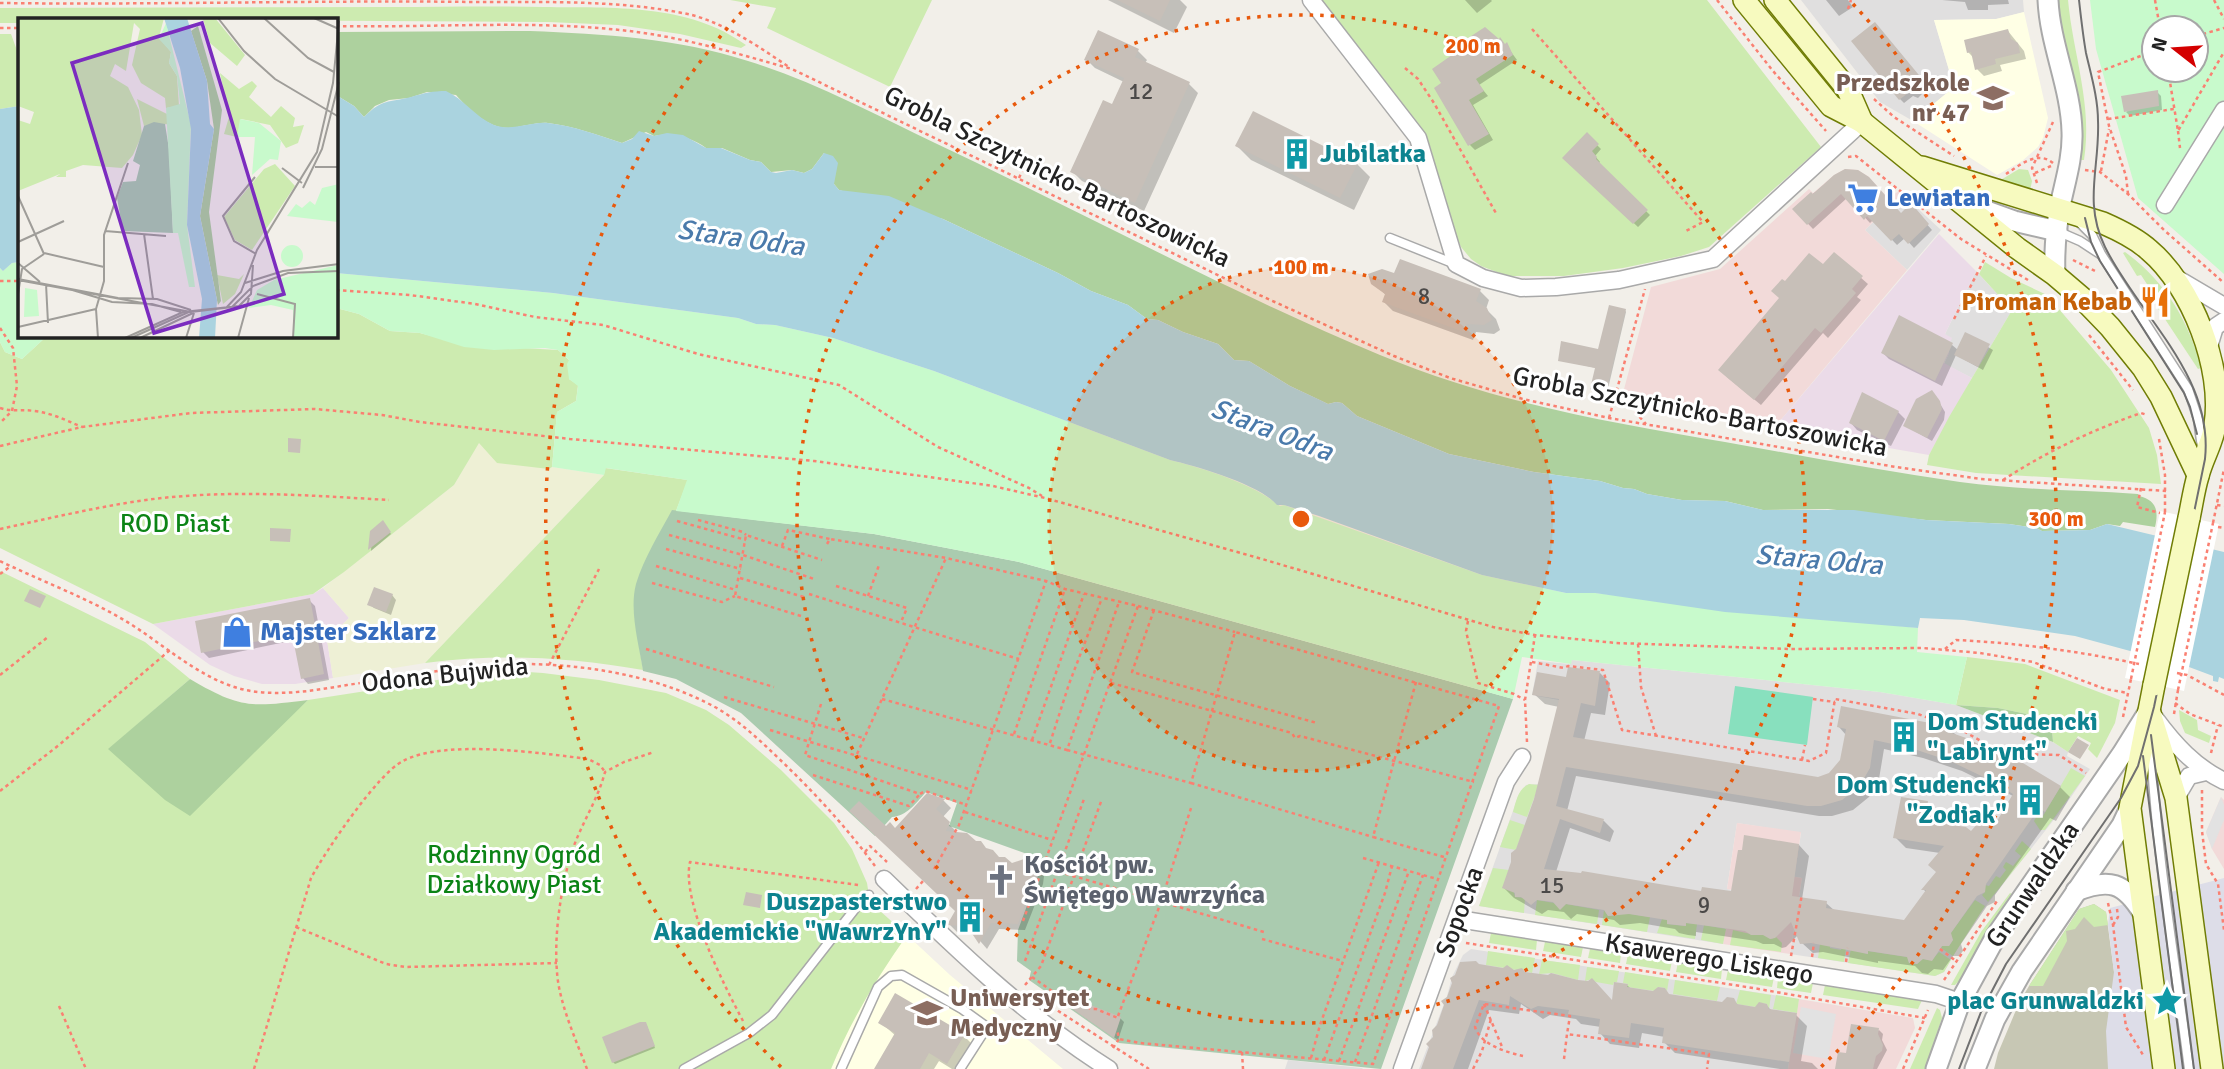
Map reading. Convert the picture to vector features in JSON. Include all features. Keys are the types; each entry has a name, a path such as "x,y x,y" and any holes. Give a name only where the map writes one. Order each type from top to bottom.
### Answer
{"main road":[{"path":"1745,0 1831,106 1862,122 2025,254 2055,275 2110,327 2143,368 2167,408 2198,475"},
{"path":"1775,0 1848,90 1862,122"},
{"name":"Grunwaldzka","path":"1915,165 2103,223 2126,234 2149,250 2174,276 2195,314 2208,352 2214,381 2215,426 2198,475 2130,808"},
{"path":"2149,711 2176,798 2212,1069"},
{"path":"2130,808 2164,1069"}],"street":[{"path":"1311,0 1418,138 1456,264 1483,278 1521,288 1600,283 1713,259 1862,122"},
{"path":"2048,0 2050,26 2071,111 2072,130 2057,231 2055,275"},
{"path":"2165,205 2224,110"},
{"path":"1960,201 2014,221 2057,231"},
{"path":"2174,276 2196,292 2224,306"},
{"path":"2208,352 2215,327 2224,321"},
{"path":"2149,711 2204,779"},
{"name":"Grunwaldzka","path":"1936,1069 1960,1002 1996,936 2116,764 2149,711"},
{"name":"Sopocka","path":"1402,1069 1506,782 1522,757"},
{"path":"2176,798 2189,776 2224,781"},
{"name":"Grunwaldzka","path":"1975,1069 1995,1018 2022,971 2122,825 2130,808"},
{"path":"886,871 944,938 1042,1023 1102,1067"},
{"path":"2076,891 2096,883 2117,886 2129,892 2143,913"},
{"name":"Ksawerego Liskego","path":"1458,919 1936,994 1960,1002"}],"lane":[{"path":"2060,209 2077,220 2092,235 2101,254 2190,393 2202,445 2198,475"},
{"path":"2057,231 2101,254"},
{"path":"1390,238 1456,264"},
{"path":"2149,711 2153,794 2189,1069"},
{"path":"684,1069 749,1033 772,1015 867,895"},
{"path":"841,1069 878,987 891,975 902,975 962,1009 987,1027 960,1069"}],"path":[{"path":"1717,0 1773,71 1828,134 1828,142 1833,149 1842,157 1856,156 1961,239 2033,282"},
{"path":"1848,9 1851,0"},
{"path":"2214,0 2224,19"},
{"path":"0,3 430,1 593,3 655,7 693,15 719,25 745,37 792,69"},
{"name":"Grobla Szczytnicko-Bartoszowicka","path":"338,26 485,25 620,30 693,41 792,69 1255,293 1394,356 1450,378 1522,399 1609,418 1896,467 2003,480 2166,491"},
{"path":"0,28 18,28"},
{"path":"1532,29 1703,222 1686,231"},
{"path":"2171,84 2179,131 2224,52"},
{"path":"2128,194 2126,176 2109,126 2098,72 2140,56"},
{"path":"1405,68 1418,79 1434,103 1497,215"},
{"path":"1867,93 1894,117 1958,158"},
{"path":"2108,119 2175,109"},
{"path":"1997,179 2034,157 2053,121"},
{"path":"2100,172 2109,126"},
{"path":"1019,178 1030,156"},
{"path":"2034,157 2047,159 2054,164 2034,173"},
{"path":"2034,157 2032,168 2038,186"},
{"path":"2083,170 2100,172 2128,194 2142,211 2224,283"},
{"path":"1954,319 1986,256"},
{"path":"2073,259 2094,269"},
{"path":"1609,418 1646,286 1646,274"},
{"path":"0,281 18,281"},
{"path":"338,290 410,295 475,304 536,317 603,325 698,354 839,385 938,447 1029,488 1045,498"},
{"path":"0,328 13,348 17,386 12,411 0,423"},
{"path":"2086,332 2136,394"},
{"path":"1616,391 1646,424"},
{"path":"2142,405 2152,422"},
{"path":"0,408 54,414 82,427"},
{"path":"0,446 82,427 191,412 315,409 558,438 814,461 981,484 1045,498 1468,621 1535,635 1638,643 1790,649 1943,650 2033,662 2105,689 2128,692 2165,512 2164,459 2156,433"},
{"path":"2003,480 2096,428 2141,413 2148,415"},
{"path":"2224,469 2175,702 2190,714 2224,727"},
{"path":"2141,488 2137,507 2160,513"},
{"path":"0,529 127,503 173,498 245,493 390,500"},
{"path":"2217,505 2224,506"},
{"path":"698,520 743,532 822,560"},
{"path":"677,521 746,540"},
{"path":"2218,527 2224,528"},
{"path":"782,547 788,530 946,558 1046,581 1065,589 1154,610 1499,706 1373,1064 1140,1044 1118,1040 1117,1029"},
{"path":"669,534 814,579"},
{"path":"735,596 746,535"},
{"path":"827,544 830,538"},
{"path":"666,549 741,569"},
{"path":"857,754 946,558"},
{"name":"Odona Bujwida","path":"0,561 122,619 208,676 256,692 292,693 455,668 519,663 629,676 679,690 708,702 745,727 794,773 844,825 865,852 886,871"},
{"path":"868,596 879,565"},
{"path":"0,574 10,566"},
{"path":"656,566 737,590"},
{"path":"549,665 599,569"},
{"path":"740,578 807,598"},
{"path":"934,869 967,805 1046,581"},
{"path":"652,583 722,602 735,596 800,616"},
{"path":"836,586 907,608 901,622"},
{"path":"1014,735 1065,589"},
{"path":"809,593 926,632 1019,659"},
{"path":"1032,740 1084,594"},
{"path":"1049,744 1102,598"},
{"path":"1067,750 1119,602"},
{"path":"1023,921 1138,606"},
{"path":"1154,610 1132,672 1317,723"},
{"path":"1468,621 1466,631 1478,684 1514,694 1525,700"},
{"path":"1191,783 1235,632"},
{"path":"1522,757 1528,738 1525,700 1535,635"},
{"path":"0,675 48,637"},
{"path":"1943,650 1956,640 1998,642 2055,647 2129,662"},
{"path":"1638,643 1641,687 1656,736"},
{"path":"646,649 774,687"},
{"path":"0,791 59,745 170,650"},
{"path":"1532,662 1564,668 1568,666 1603,670 1622,730 1809,761 1826,753 1835,699 1918,714 1997,750 2011,749 2018,754 2059,755 2091,776"},
{"path":"2187,675 2224,695"},
{"path":"1373,837 1416,682"},
{"path":"1110,683 1292,733 1295,737 1300,736 1474,782"},
{"path":"724,697 863,738"},
{"path":"882,699 1191,783 1445,857"},
{"path":"1813,699 1835,702"},
{"path":"821,704 805,755 920,794"},
{"path":"2211,750 2218,725"},
{"path":"770,730 972,790"},
{"path":"1802,760 1805,745"},
{"path":"254,1069 311,878 323,856 393,766 424,753 448,750 543,754 588,759 600,765 605,772"},
{"path":"587,1069 556,973 562,899 569,860 605,772 654,752"},
{"path":"813,775 909,806 925,791 967,805"},
{"path":"2204,779 2202,831 2206,864 2218,884 2224,930"},
{"path":"1026,961 1084,799"},
{"path":"1013,999 1041,966 1102,799"},
{"path":"1032,976 1052,991 1091,1009 1118,1017 1161,902 1191,808"},
{"path":"964,811 1052,840"},
{"path":"865,852 870,846 886,871"},
{"path":"1363,858 1437,878"},
{"path":"749,1033 727,991 693,904 689,885 690,862 859,885 867,895"},
{"path":"1311,1058 1379,862"},
{"path":"1324,1059 1385,893 1392,866"},
{"path":"1042,867 1264,932"},
{"path":"1339,1061 1409,871"},
{"path":"1355,1062 1423,875"},
{"path":"2218,884 2224,886"},
{"path":"1791,957 1802,894"},
{"path":"2107,899 2113,925 2126,1027 2141,1052"},
{"path":"296,927 386,964 404,967 557,963"},
{"path":"1262,939 1344,962"},
{"path":"1462,942 1925,1017"},
{"path":"1812,960 1814,943"},
{"path":"1845,965 1848,948"},
{"path":"1940,949 1956,961"},
{"path":"1045,1002 1149,1069"},
{"path":"1903,1069 1932,1002"},
{"path":"1484,1004 1503,1050"},
{"path":"1484,1004 1570,1016 1564,1059"},
{"path":"1484,1004 1475,1027 1477,1032 1503,1050 1523,1056"},
{"path":"59,1006 86,1069"},
{"path":"1473,1069 1482,1052 1490,1020"},
{"path":"1567,1034 1709,1054 1707,1069"},
{"path":"1242,1052 1243,1069"}],"shaded area":[{"path":"1801,0 2023,0 2024,12 1996,19 1934,20 1954,87 1913,121 1880,102"},
{"name":"Przedszkole nr 47","path":"2024,12 2048,118 2038,147 2022,161 1997,175 1913,121 1954,87 1934,20 1996,19"},
{"path":"1845,169 1858,170 1869,177 1888,198 1899,191 1902,194 1865,230 1907,270 1774,428 1623,393 1651,287 1720,269 1809,189 1813,193"},
{"path":"1902,194 1941,230 1907,270 1865,230"},
{"path":"1939,234 1976,271 1945,334 1952,338 1944,363 1972,378 1929,455 1774,428"},
{"path":"1976,271 2012,310 1972,378 1944,364 1949,353 1945,334"},
{"path":"479,442 548,469 552,467 604,475 425,663 333,678 327,640 349,618 323,588 454,485"},
{"path":"672,510 874,534 1019,562 1513,699 1381,1069 1119,1043 1029,980 1031,971 1017,961 1018,930 1042,865 1041,859 949,826 957,803 926,792 907,812 892,817 875,836 741,713 676,679 643,671 635,628 634,594 643,565"},
{"path":"323,588 349,618 327,640 333,678 295,684 262,684 234,676 210,665 153,624 313,594"},
{"path":"1572,660 1880,692 1956,705 2053,742 2068,752 2067,756 2090,769 2067,803 1971,925 1944,972 1935,976 1790,954 1802,878 1790,876 1795,871 1801,833 1737,823 1727,889 1732,890 1723,944 1479,906 1519,794 1526,785 1539,784 1559,700 1532,695 1538,661 1570,664"},
{"path":"2221,797 2224,800 2224,869 2206,832"},
{"path":"2221,797 2224,820 2212,849 2206,832"},
{"path":"1737,823 1801,832 1795,872 1790,876 1802,878 1790,954 1723,944 1732,890 1727,889"},
{"name":"plac Grunwaldzki","path":"2224,878 2224,1069 2108,1069 2106,1031 2114,972 2108,925 2110,908"},
{"path":"2094,904 2106,912 2114,972 2145,1069 1994,1069 2019,1003 2029,986 2079,909"},
{"name":"Uniwersytet Medyczny","path":"907,935 950,975 1063,1069 831,1069 870,988"},
{"path":"1471,949 1799,999 1788,1069 1419,1069 1452,977 1463,955"},
{"path":"1799,999 1913,1018 1915,1028 1896,1069 1788,1069"},
{"path":"1801,1007 1836,1014 1828,1059 1793,1053"},
{"path":"1288,1060 1362,1068 1363,1069 1285,1069"}],"green space":[{"path":"730,0 932,0 890,87 767,28 776,8"},
{"path":"1322,0 1707,0 1821,147 1709,247 1681,256 1623,268 1564,276 1507,276 1481,266 1461,247 1454,232 1430,146 1421,127"},
{"path":"2058,0 2068,0 2081,80 2086,120 2084,160 2081,160 2080,119 2063,41"},
{"path":"2090,0 2224,0 2224,274 2138,198 2096,49"},
{"path":"0,8 623,8 700,21 746,45 741,48 680,34 618,25 548,22 338,21 338,18 18,18 18,23 0,23"},
{"path":"530,31 667,42 721,53 820,88 1324,331 1465,386 1593,418 1901,473 2004,487 2138,494 2153,503 2157,516 2155,527 2123,522 2120,526 2107,524 2090,530 2042,531 2009,524 1926,520 1828,509 1763,510 1725,501 1682,500 1647,494 1600,481 1534,472 1449,454 1357,416 1342,403 1328,404 1290,386 1249,361 1234,360 1218,344 1158,320 1147,319 1128,305 1091,291 943,219 839,190 834,184 824,153 812,169 804,173 792,170 771,172 761,162 722,148 706,148 688,138 674,135 654,136 646,132 622,143 548,123 502,127 480,118 456,95 427,92 409,98 389,100 375,106 364,117 354,106 338,96 338,32"},
{"path":"0,34 11,34 18,53 18,106 0,109"},
{"path":"2019,169 2028,170 2032,181 2030,191 1999,181"},
{"path":"2123,253 2152,276 2174,303 2190,334 2201,368 2198,369 2157,307 2160,304 2141,275 2137,276"},
{"path":"18,262 18,338 45,338 22,359 5,352 0,342 0,268 3,271 12,263"},
{"path":"1985,262 2047,295 2111,370 2149,428 2157,455 2161,484 1976,473 1927,465 1929,455 1949,417 2012,310 1979,274"},
{"path":"338,273 553,293 738,318 756,324 775,325 833,338 934,371 1170,460 1228,478 1280,506 1284,505 1482,575 1566,593 1595,593 1918,628 1917,652 1967,657 1956,705 1880,692 1572,660 1571,664 1522,657 1513,699 1019,562 874,534 676,511 687,480 606,468 604,475 552,467 557,412 576,401 578,386 569,379 569,360 558,350 464,347 420,333 390,331 359,314 338,310"},
{"name":"ROD Piast","path":"338,310 359,314 390,331 558,350 570,361 569,379 578,385 576,401 557,412 552,467 549,469 497,463 479,443 454,485 313,594 153,624 0,548 0,342 5,352 22,359 45,338 338,338"},
{"path":"605,468 688,480 676,511 672,511 635,619 643,670 588,662 507,657 425,663 604,475"},
{"name":"Rodzinny Ogród Działkowy Piast","path":"0,571 145,642 190,679 109,749 254,750 308,700 513,671 599,680 666,693 706,710 729,725 781,770 834,823 852,849 867,883 870,902 907,935 865,1000 831,1069 0,1069"},
{"path":"1967,657 2025,664 2120,700 2115,723 2097,758 2088,749 2091,743 2078,736 2068,752 2053,742 2052,729 2027,714 1998,708 1956,705"},
{"path":"190,679 235,701 273,704 308,700 190,816 165,800 108,749"},
{"path":"1735,686 1813,697 1807,745 1728,734"},
{"path":"1956,705 1998,708 2027,714 2052,729 2053,742"},
{"path":"2179,710 2197,720 2198,730 2211,736 2209,743 2185,733"},
{"path":"2071,768 2085,776 2045,830 2040,830 2034,821 2038,814 2043,816"},
{"path":"1529,784 1539,785 1527,817 1513,812 1520,792"},
{"path":"1510,820 1525,825 1516,850 1500,847"},
{"path":"2022,841 2031,849 1988,902 1982,895 1985,885 1989,886 1996,876 2000,878 2006,870 2003,867 2006,862 2013,866 2021,856 2015,851"},
{"path":"1493,868 1509,870 1515,897 1525,898 1524,913 1479,906"},
{"path":"2010,893 2012,894 1983,937 1959,981 1951,985 1981,932"},
{"path":"1537,900 1554,903 1560,908 1566,904 1599,910 1597,924 1535,915"},
{"path":"1975,900 1985,906 1953,956 1941,948 1943,945 1949,946 1953,940 1950,934"},
{"path":"2094,904 2106,912 2108,925 2094,927 2084,917 2075,929 2066,931 2067,941 2043,986 2029,986 2079,909"},
{"path":"1604,910 1608,916 1615,916 1618,912 1650,917 1647,932 1602,925"},
{"path":"1662,919 1667,920 1667,924 1697,924 1695,939 1657,933"},
{"path":"1704,925 1726,929 1723,944 1701,940"},
{"path":"1733,930 1755,935 1764,933 1771,939 1776,937 1782,943 1781,952 1730,945"},
{"path":"1491,933 1537,940 1536,950 1489,943"},
{"path":"1545,942 1583,947 1581,957 1543,951"},
{"path":"1820,944 1841,950 1842,947 1846,948 1844,962 1818,958"},
{"path":"1590,949 1621,953 1620,963 1588,958"},
{"path":"1851,949 1867,954 1868,951 1908,957 1909,963 1917,964 1921,959 1932,960 1939,952 1951,960 1944,972 1935,976 1848,963"},
{"path":"1488,951 1535,958 1532,973 1486,965"},
{"path":"1628,954 1672,961 1670,971 1626,964"},
{"path":"1542,960 1580,965 1578,980 1552,973 1539,974"},
{"path":"1678,962 1722,969 1721,979 1676,972"},
{"path":"1587,967 1619,971 1617,982 1613,985 1592,979 1585,981"},
{"path":"1728,970 1774,977 1772,987 1726,980"},
{"path":"1625,972 1669,979 1667,991 1658,987 1655,991 1627,987 1628,984 1623,983"},
{"path":"1778,978 1813,983 1811,993 1777,988"},
{"path":"1675,980 1720,987 1717,1001 1673,994"},
{"path":"1825,985 1922,1000 1918,1009 1823,995"},
{"path":"1740,990 1771,995 1769,1009 1767,1004 1759,1003 1756,1007 1736,1004"},
{"path":"1776,995 1799,999 1797,1013 1773,1009"},
{"path":"1937,1008 1942,1018 1925,1069 1910,1069"}],"water":[{"name":"Stara Odra","path":"446,91 487,122 501,127 548,123 622,143 632,139 639,131 654,136 667,133 683,135 706,148 721,148 761,162 771,172 776,173 792,170 804,173 812,169 824,153 833,156 838,163 834,184 839,190 889,196 943,219 1091,291 1128,305 1147,319 1158,320 1218,344 1234,360 1249,361 1290,386 1328,404 1342,403 1357,416 1449,454 1534,472 1600,481 1682,500 1725,501 1763,510 1854,510 1926,520 2009,524 2042,531 2090,530 2107,524 2224,552 2224,679 2219,677 2218,682 2213,681 2213,676 2189,667 2075,636 1964,620 1920,618 1918,628 1725,612 1595,593 1566,593 1482,575 1319,516 1277,505 1257,490 1227,477 1170,460 934,371 833,338 775,325 756,324 738,318 553,293 338,273 338,96 354,106 364,117 386,102 428,92"},
{"path":"18,106 18,262 12,263 3,271 0,268 0,109"}],"pier":[{"path":"2160,511 2219,524 2184,691 2125,678"}],"building":[{"path":"1117,0 1170,0 1160,21"},
{"path":"1875,22 1923,80 1919,84 1919,90 1913,94 1908,93 1899,100 1851,41"},
{"path":"1485,27 1505,44 1507,42 1513,55 1476,79 1484,91 1469,100 1489,134 1468,146 1434,88 1441,83 1432,69 1462,48 1459,44"},
{"path":"2008,29 2011,39 2018,43 2020,53 1995,59 1996,64 1975,70 1971,52 1967,53 1964,40"},
{"path":"1098,30 1139,49 1135,57 1190,82 1135,203 1070,172 1103,100 1112,104 1124,78 1084,60"},
{"path":"2158,90 2159,106 2124,112 2121,96"},
{"name":"Jubilatka","path":"1253,111 1358,163 1340,198 1235,146"},
{"path":"1587,132 1599,144 1592,151 1596,159 1648,210 1633,224 1562,158"},
{"path":"1845,169 1858,170 1869,177 1901,213 1911,203 1929,224 1908,244 1899,234 1891,241 1867,216 1864,220 1841,194 1807,225 1792,209 1811,192 1813,194"},
{"path":"1834,252 1863,276 1852,289 1856,293 1821,333 1815,328 1754,400 1718,370 1779,298 1771,291 1782,279 1785,281 1809,253 1823,264"},
{"path":"1400,259 1481,289 1476,301 1487,308 1492,320 1484,325 1467,324 1464,332 1382,302 1385,294 1371,284 1368,274 1382,269 1394,273"},
{"path":"1609,305 1626,309 1606,393 1590,389 1595,368 1558,361 1561,341 1598,349"},
{"path":"1899,315 1953,343 1935,381 1881,353"},
{"path":"1965,332 1990,344 1978,367 1954,355"},
{"path":"1932,390 1942,409 1927,438 1903,426 1916,399"},
{"path":"1862,392 1899,411 1884,441 1849,423"},
{"path":"288,438 301,439 300,453 288,452"},
{"path":"383,520 391,532 368,550 370,531"},
{"path":"270,528 291,529 290,542 270,541"},
{"path":"374,587 393,594 386,612 367,605"},
{"path":"30,589 46,596 40,608 24,601"},
{"path":"310,598 324,674 301,679 292,634 201,653 195,621"},
{"path":"1568,667 1600,671 1595,706 1581,703 1573,737 1818,777 1829,773 1840,760 1846,729 1837,727 1841,706 1951,727 1949,732 1969,739 2005,759 2008,754 2061,786 2045,812 2039,808 1986,884 1985,892 1977,896 1951,933 1953,940 1949,946 1942,946 1932,961 1923,959 1917,964 1909,963 1907,957 1868,951 1868,954 1811,943 1800,944 1791,922 1775,938 1770,939 1745,931 1686,923 1686,926 1667,924 1667,920 1629,914 1608,916 1604,910 1566,904 1560,910 1553,902 1537,900 1531,905 1521,897 1515,897 1515,893 1502,888 1511,862 1511,853 1516,849 1534,799 1559,699 1532,695 1537,672 1566,677","holes":["1874,740 1911,748 1950,761 2013,794 1997,821 1987,813 1971,831 1966,827 1925,821 1928,801 1901,797 1893,838 1944,846 1928,865 1936,872 1921,890 1926,890 1904,920 1826,908 1827,901 1792,896 1799,844 1744,835 1742,850 1738,850 1731,891 1702,887 1701,891 1582,871 1544,869 1560,819 1600,833 1604,819 1556,806 1566,767 1807,806 1821,806 1842,800 1859,787 1870,768"]},
{"path":"2077,738 2089,745 2080,759 2068,752"},
{"path":"927,793 945,799 936,809 950,822 946,831 967,833 999,857 1005,857 1012,863 1024,859 1032,861 1037,867 1018,924 991,923 979,944 969,929 947,925 955,911 849,811 859,801 886,826 890,822 895,828"},
{"path":"746,892 762,895 760,908 743,905"},
{"path":"1476,961 1479,964 1503,968 1507,965 1514,970 1522,968 1525,972 1548,975 1551,973 1578,980 1588,981 1592,978 1612,1000 1614,982 1653,991 1658,987 1665,988 1669,994 1722,1002 1727,997 1734,998 1737,1004 1755,1007 1759,1002 1767,1004 1769,1009 1797,1013 1789,1062 1662,1043 1664,1028 1631,1023 1629,1038 1598,1034 1600,1019 1568,1014 1569,1010 1538,1006 1531,1009 1510,996 1509,1005 1479,1000 1453,1069 1421,1069 1429,1047 1426,1044 1433,1037 1432,1030 1437,1025 1444,1005 1441,1001 1447,997 1452,983 1450,978 1455,975 1460,962"},
{"path":"1058,992 1121,1017 1114,1038 1055,997"},
{"path":"895,993 965,1034 947,1064 929,1053 920,1069 874,1069 895,1033 878,1023"},
{"path":"646,1022 655,1046 612,1063 602,1037"},
{"path":"1851,1024 1879,1028 1878,1034 1883,1045 1882,1051 1876,1056 1873,1069 1835,1069 1838,1052 1846,1053"}],"tram line":[{"path":"1959,1069 1981,1012 2006,964 2121,798 2138,766 2154,707 2205,459 2205,429 2198,400 2186,373 2119,272 2098,231 2094,199 2098,112 2079,0"},
{"path":"2085,218 2091,242 2100,261 2184,393 2197,434"},
{"path":"2151,735 2194,1069"},
{"path":"2143,756 2183,1069"}],"place":[{"name":"Przedszkole nr 47","path":"1993,98"},
{"name":"Jubilatka","path":"1297,154"},
{"name":"Lewiatan","path":"1863,198"},
{"name":"Piroman Kebab","path":"2155,302"},
{"name":"Majster Szklarz","path":"237,632"},
{"name":"Dom Studencki \"Labirynt\"","path":"1904,737"},
{"name":"Dom Studencki \"Zodiak\"","path":"2030,800"},
{"name":"Kościół pw. Świętego Wawrzyńca","path":"1001,880"},
{"name":"Duszpasterstwo Akademickie \"WawrzYnY\"","path":"970,917"},
{"name":"plac Grunwaldzki","path":"2167,1001"},
{"name":"Uniwersytet Medyczny","path":"927,1013"}]}
